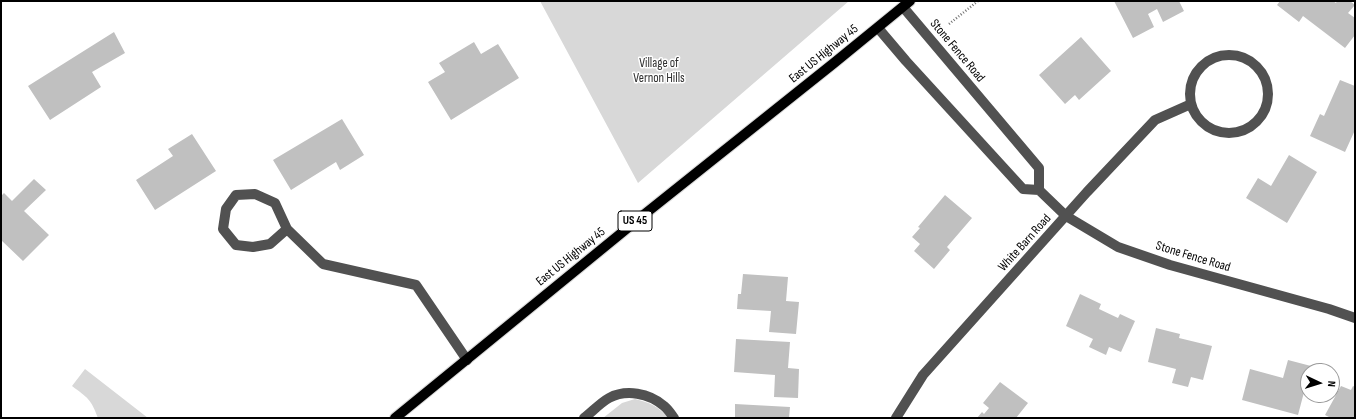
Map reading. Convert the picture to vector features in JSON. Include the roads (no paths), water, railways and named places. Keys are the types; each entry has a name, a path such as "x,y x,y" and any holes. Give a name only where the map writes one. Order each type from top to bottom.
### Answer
{"main road":[{"name":"US 45","path":"878,28 906,4"},
{"name":"East US Highway 45","path":"395,418 641,217 878,28"}],"street":[{"name":"Stone Fence Road","path":"906,4 1039,168 1039,190 1066,216 1118,247 1170,265 1329,309 1355,318"},
{"path":"878,28 906,61 1023,189 1039,190"},
{"path":"1224,55 1237,56 1249,60 1258,68 1265,79 1268,91 1267,104 1262,115 1254,125 1243,131 1231,134 1218,132 1206,126 1196,117 1191,104 1190,91 1193,78 1201,67 1211,59 1224,55"},
{"name":"White Barn Road","path":"896,418 923,374 1155,120 1191,104"},
{"path":"287,230 270,244 253,247 236,246 223,229 226,209 236,195 255,194 275,203 287,230 323,264 416,285 467,360"},
{"path":"584,418 607,399 616,395 631,392 654,398 665,406 674,418"}],"park label":[{"name":"Village of Vernon Hills","path":"659,72"}]}
